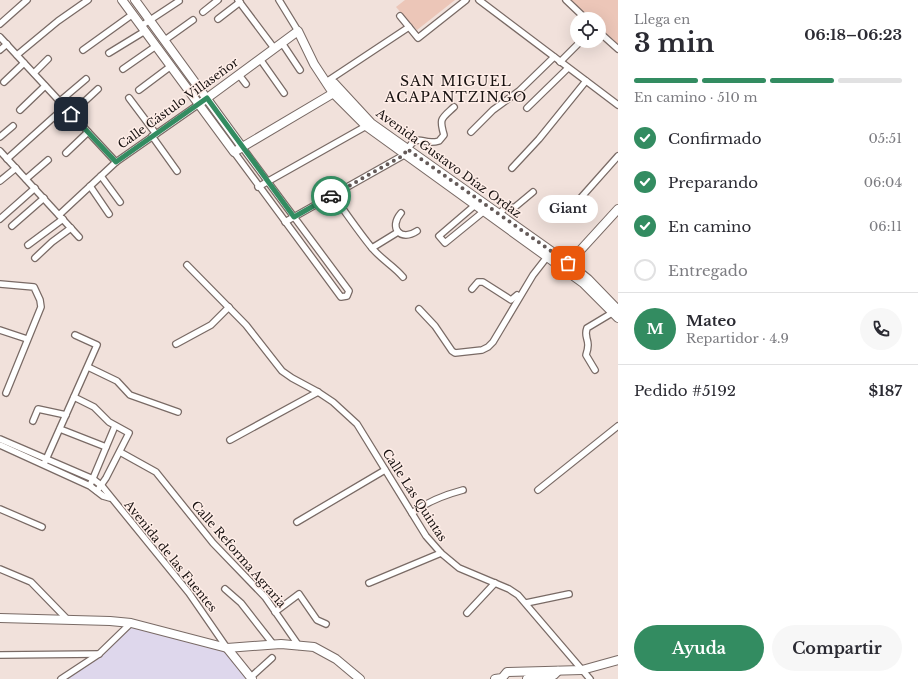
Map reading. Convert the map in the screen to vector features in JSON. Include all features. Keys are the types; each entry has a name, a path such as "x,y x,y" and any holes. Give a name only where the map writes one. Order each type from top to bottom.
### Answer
{"street":[{"path":"0,24 27,0"},
{"path":"17,55 58,21 88,0"},
{"path":"122,0 234,152 258,188 341,297 347,296 349,291 322,253 242,147 135,0"},
{"path":"203,12 218,0"},
{"name":"Avenida Gustavo Díaz Ordaz","path":"279,0 312,58 319,62 328,81 368,125 474,206 522,235 566,266 602,298 616,314"},
{"path":"400,16 418,38 466,0"},
{"path":"479,0 618,105"},
{"path":"566,0 579,12"},
{"path":"108,53 179,1"},
{"path":"218,19 239,1 274,48"},
{"path":"83,50 133,14"},
{"path":"165,40 193,20"},
{"path":"328,81 409,27"},
{"name":"Calle Cástulo Villaseñor","path":"28,245 61,217 90,186 116,162 199,104 298,31"},
{"path":"0,37 45,86 61,100 71,114 116,162"},
{"path":"606,38 618,48"},
{"path":"282,43 300,70"},
{"path":"0,50 7,44"},
{"path":"123,69 156,46"},
{"path":"560,62 574,48"},
{"path":"471,132 493,110 519,91 541,69 551,55"},
{"path":"34,73 48,59"},
{"path":"260,59 284,93"},
{"path":"4,82 24,63"},
{"path":"139,90 171,66"},
{"path":"527,108 568,68"},
{"path":"239,74 246,84"},
{"path":"61,100 86,79"},
{"path":"512,168 539,139 586,81"},
{"path":"20,110 45,86"},
{"path":"71,114 98,89"},
{"path":"234,152 336,91"},
{"path":"129,98 177,171"},
{"path":"7,159 65,107"},
{"path":"285,222 405,152 415,140 436,143 442,139 444,135 440,122 442,118 454,107"},
{"path":"258,188 368,125"},
{"path":"0,137 13,126"},
{"path":"66,153 88,132"},
{"path":"0,151 79,237"},
{"name":"Avenida Gustavo Díaz Ordaz","path":"405,152 499,214 547,257 566,266"},
{"path":"570,210 618,156"},
{"path":"26,179 48,160"},
{"path":"0,181 16,168"},
{"path":"101,176 120,202"},
{"path":"90,186 109,214"},
{"path":"0,219 35,188"},
{"path":"499,214 505,208 515,207 534,192"},
{"path":"333,195 372,248 388,264 396,268 403,278"},
{"path":"12,226 44,198"},
{"path":"474,206 439,236 445,243 483,212"},
{"path":"566,266 618,209"},
{"path":"401,213 396,219 395,225 398,232 403,235 411,236 417,231"},
{"path":"35,258 52,242 71,228"},
{"path":"372,248 398,232"},
{"path":"313,259 322,253"},
{"path":"419,309 455,353 482,350 493,342 521,294 547,257"},
{"name":"Calle Las Quintas","path":"187,265 229,307 282,371 318,392 346,412 357,424 426,536 441,553 459,568 509,589 526,603 590,679"},
{"path":"472,289 478,282 483,282 511,300 519,292 521,294"},
{"path":"0,284 34,287 40,300 41,307 6,393"},
{"path":"176,344 211,325 229,307"},
{"path":"595,370 586,355 588,344 585,332 587,328 616,314"},
{"path":"0,330 27,339"},
{"path":"45,462 97,345 75,335"},
{"path":"88,367 117,381 130,396 178,412"},
{"path":"230,440 318,392"},
{"path":"74,397 94,408 115,426 129,433 100,488"},
{"path":"33,421 38,408 66,415"},
{"path":"90,486 115,426"},
{"path":"538,490 618,426"},
{"path":"60,429 106,447"},
{"name":"Avenida de las Fuentes","path":"0,439 90,486 100,488"},
{"name":"Avenida de las Fuentes","path":"0,445 93,479 189,593 227,648"},
{"name":"Calle Reforma Agraria","path":"120,452 156,472 213,543 265,597 299,646"},
{"path":"297,522 385,470"},
{"path":"412,513 440,496 463,490"},
{"path":"0,509 42,527"},
{"path":"369,583 441,553"},
{"path":"0,569 31,582 66,619"},
{"path":"467,613 495,583"},
{"path":"224,589 241,603 273,644"},
{"path":"275,612 299,594 317,620 326,624"},
{"path":"526,603 569,594"},
{"path":"0,618 66,619 131,623 227,648 273,644 314,647 325,652 360,679"},
{"path":"61,679 99,654 131,623"},
{"path":"227,648 252,678 272,658"},
{"path":"0,655 99,654"},
{"path":"527,679 558,672 582,670 618,660"},
{"path":"501,679 508,672 544,675"}],"shaded area":[{"path":"405,0 455,0 417,30 396,7"},
{"path":"567,0 618,0 618,48 606,37 606,12 580,12"},
{"path":"131,624 223,646 250,679 66,679 114,644"}],"way so far":[{"path":"331,196 404,155 407,149 568,263"}],"place":[{"name":"Giant","path":"568,263"}],"district":[{"name":"SAN MIGUEL ACAPANTZINGO","path":"456,90"}],"route":[{"path":"71,114 116,162 207,98 294,217 331,196"}]}
